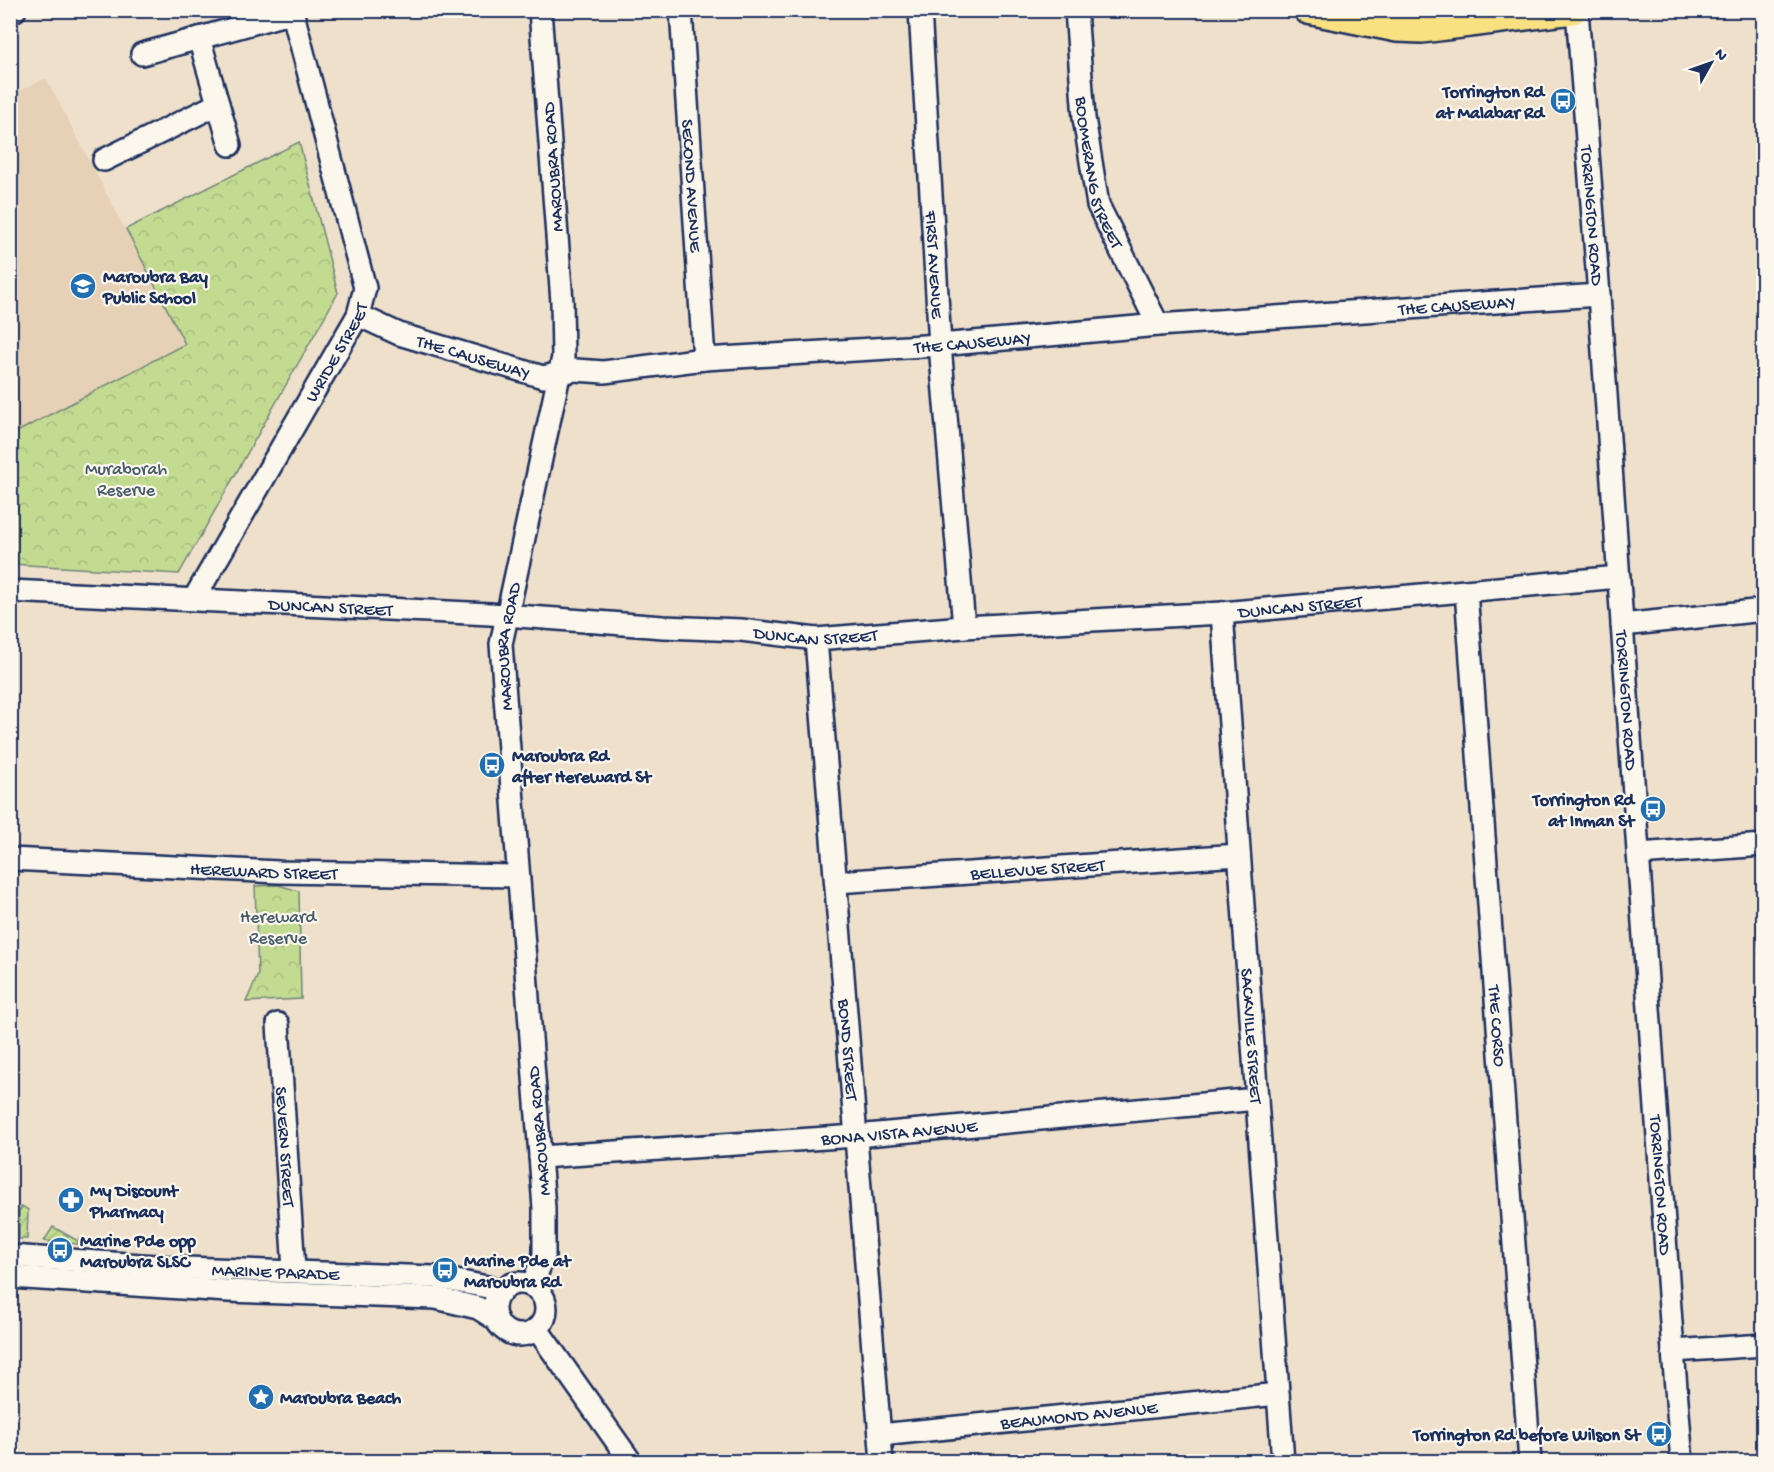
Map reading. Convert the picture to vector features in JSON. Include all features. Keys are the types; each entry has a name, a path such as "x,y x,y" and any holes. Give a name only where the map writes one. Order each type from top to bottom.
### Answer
{"main road":[{"path":"1308,10 1357,16 1397,28 1422,29 1575,10"}],"street":[{"path":"10,13 15,10"},
{"name":"MAROUBRA ROAD","path":"532,1286 544,1255 544,1208 501,644 563,357 562,302 540,10"},
{"name":"SECOND AVENUE","path":"681,10 704,359"},
{"name":"FIRST AVENUE","path":"920,10 940,345 964,627"},
{"name":"BOOMERANG STREET","path":"1076,10 1084,118 1098,205 1158,325"},
{"name":"TORRINGTON ROAD","path":"1575,10 1599,296 1672,1352 1682,1461"},
{"path":"142,54 292,11"},
{"name":"WRIDE STREET","path":"194,599 358,315 365,288 292,11"},
{"path":"199,38 230,145"},
{"path":"104,160 218,104"},
{"name":"THE CAUSEWAY","path":"358,315 399,334 543,377 576,370 604,372 704,359 940,345 1158,325 1599,296"},
{"name":"DUNCAN STREET","path":"10,591 506,615 663,627 741,630 816,639 964,627 1222,613 1619,577"},
{"name":"THE CORSO","path":"1466,591 1530,1461"},
{"path":"1622,625 1764,610"},
{"name":"SACKVILLE STREET","path":"1222,613 1283,1461"},
{"name":"BOND STREET","path":"816,639 882,1461"},
{"path":"1638,854 1764,845"},
{"name":"BELLEVUE STREET","path":"836,882 1239,855"},
{"name":"HEREWARD STREET","path":"10,859 279,872 517,876"},
{"name":"SEVERN STREET","path":"278,1024 294,1270"},
{"name":"BONA VISTA AVENUE","path":"540,1157 856,1136 1257,1099"},
{"name":"MARINE PARADE","path":"10,1256 185,1268 294,1270 435,1277 503,1290"},
{"name":"MARINE PARADE","path":"10,1278 228,1291 436,1298 478,1308 497,1320"},
{"path":"517,1283 532,1286 544,1298 546,1306 543,1323 530,1334 514,1335 501,1326 497,1320 495,1304 503,1290 517,1283"},
{"path":"537,1329 631,1461"},
{"path":"1672,1352 1764,1345"},
{"name":"BEAUMOND AVENUE","path":"880,1435 1278,1394"}],"shaded area":[{"name":"Maroubra Bay Public School","path":"46,78 185,344 11,435 11,95"}],"green space":[{"name":"Muraborah Reserve","path":"299,142 338,293 179,574 11,564 11,435 185,344 126,229"},
{"name":"Hereward Reserve","path":"278,885 299,891 301,999 246,1002 258,975 255,886"},
{"path":"1757,925 1763,925 1763,1001"},
{"path":"22,1206 28,1210 27,1239 19,1239 19,1212"},
{"path":"53,1227 78,1241 80,1239 90,1245 44,1241"}],"place":[{"name":"Torrington Rd at Malabar Rd","path":"1563,101"},
{"name":"Maroubra Bay Public School","path":"83,286"},
{"name":"Maroubra Rd after Hereward St","path":"492,765"},
{"name":"Torrington Rd at Inman St","path":"1653,809"},
{"name":"My Discount Pharmacy","path":"71,1200"},
{"name":"Marine Pde opp Maroubra SLSC","path":"60,1250"},
{"name":"Marine Pde at Maroubra Rd","path":"445,1270"},
{"name":"Maroubra Beach","path":"261,1397"},
{"name":"Torrington Rd before Wilson St","path":"1659,1434"}]}
